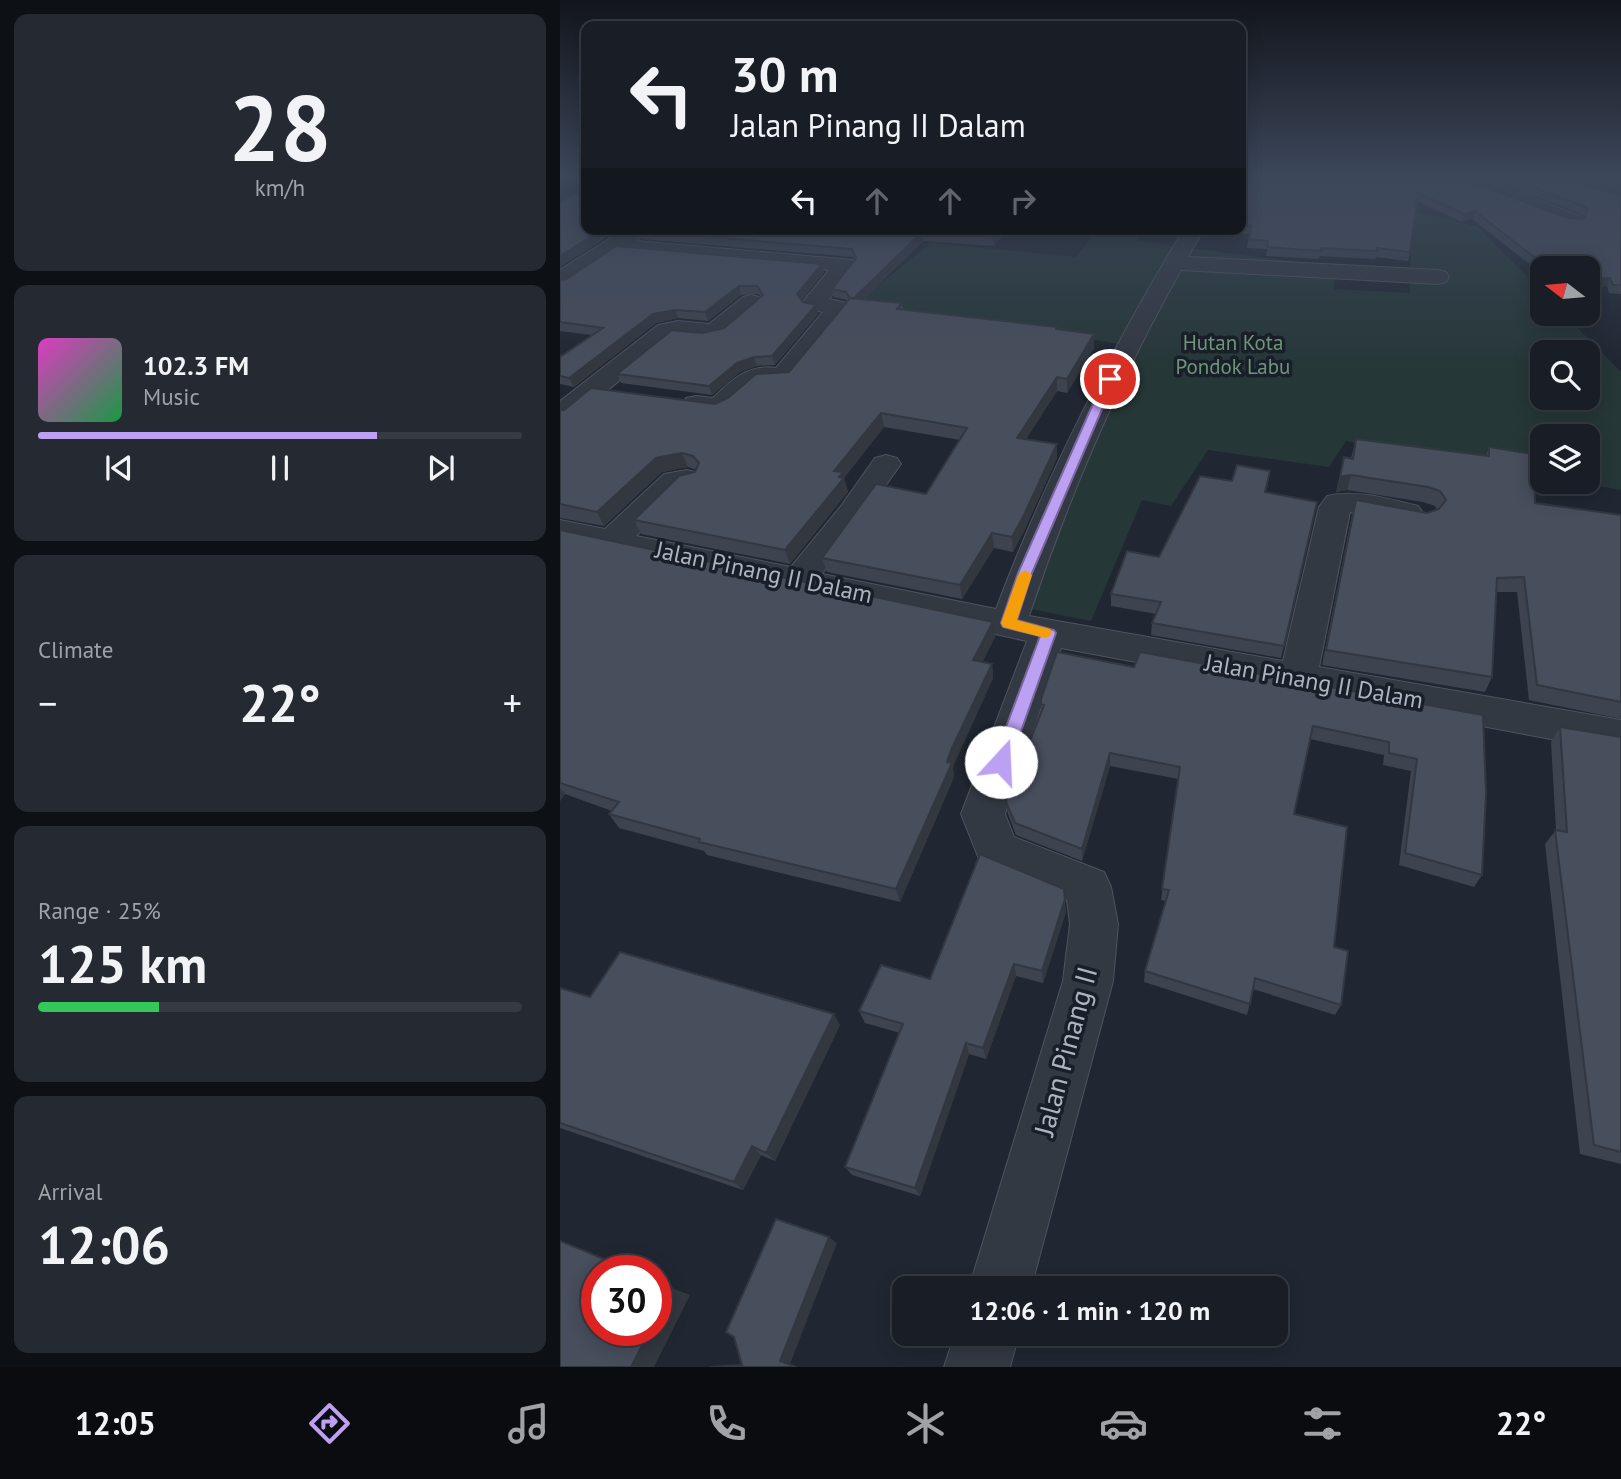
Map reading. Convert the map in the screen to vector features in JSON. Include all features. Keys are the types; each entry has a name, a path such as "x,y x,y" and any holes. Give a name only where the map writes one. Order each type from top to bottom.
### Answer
{"street":[{"path":"560,280 624,239"},
{"path":"1028,628 1025,573 1110,379 1188,239"},
{"path":"614,245 845,265 814,303 839,308 783,377 752,375 720,407 670,400"},
{"path":"1174,263 1438,277"},
{"path":"560,415 667,330 680,327 710,331 720,328 751,302"},
{"path":"593,390 619,393"},
{"path":"799,580 852,513 886,464"},
{"path":"612,541 675,480 687,479"},
{"path":"1298,678 1338,503 1348,502 1422,515"},
{"name":"Jalan Pinang II Dalam","path":"560,530 1028,628 1621,736"},
{"name":"Jalan Pinang II","path":"1003,1276 1088,981 1094,924 1088,887 997,850 982,814 1028,628"},
{"path":"977,1367 983,1346"}],"green space":[{"name":"Hutan Kota Pondok Labu","path":"1090,239 1137,239 1136,241 1336,267 1334,289 1410,293 1411,239 1490,239 1530,279 1530,326 1576,326 1590,340 1530,340 1530,410 1600,410 1600,351 1621,372 1621,490 1600,486 1600,424 1530,424 1530,474 1346,441 1329,467 1208,450 1171,506 1142,500 1091,621 1001,603 1120,344 855,304 931,243 1076,257"}],"building":[{"path":"560,239 587,239 560,256"},
{"path":"731,239 915,239 854,298 850,298 846,292 832,289 856,258 852,249"},
{"path":"1249,239 1412,239 1410,252 1377,248 1377,251 1321,248 1321,251 1267,247 1268,241"},
{"path":"1511,239 1621,239 1621,285 1613,285 1610,278 1600,279 1600,256 1533,256"},
{"path":"616,246 822,264 797,294 803,302 816,305 772,356 754,357 737,363 709,386 617,374 672,330 702,333 724,328 763,295 757,286 739,286 705,312 675,310 653,314 569,378 560,376 560,357 603,328 560,322 560,280 566,279"},
{"path":"850,298 902,303 897,309 1057,327 1056,329 1094,334 1067,379 1057,377 1017,438 1057,444 1023,517 1012,537 992,533 960,585 822,558 876,484 926,494 967,428 881,413 834,471 843,472 839,477 844,478 785,550 634,520 679,476 695,472 699,463 693,456 682,453 656,458 597,512 560,504 560,410 564,410 591,388 715,404 728,398 756,374 789,372"},
{"path":"1356,439 1489,456 1489,447 1530,454 1530,494 1535,494 1535,503 1621,515 1621,702 1537,685 1524,577 1497,578 1492,677 1326,650 1356,500 1427,513 1439,509 1446,500 1440,491 1428,487 1351,475 1340,477 1344,457 1353,459"},
{"path":"1237,465 1270,471 1265,492 1317,502 1284,646 1152,623 1161,602 1111,594 1127,551 1159,557 1200,476 1232,481"},
{"path":"560,530 993,622 973,660 992,664 951,750 947,762 952,763 896,889 699,842 700,839 609,814 619,802 560,783"},
{"path":"1057,652 1134,667 1140,652 1483,715 1486,793 1482,875 1405,853 1417,759 1389,753 1389,742 1313,726 1294,814 1347,827 1334,947 1348,951 1341,1005 1255,978 1250,1004 1145,971 1169,890 1162,889 1180,767 1110,753 1082,849 1015,823 1006,802 1044,705 1041,704 1041,699"},
{"path":"1560,727 1621,737 1621,1152 1594,1145 1555,830 1567,832"},
{"path":"980,854 1064,889 1065,899 1042,971 1014,964 983,1048 966,1043 915,1188 845,1167 903,1024 859,1011 881,965 930,979"},
{"path":"620,952 834,1014 766,1153 752,1146 734,1182 560,1123 560,988 590,997"},
{"path":"776,1219 829,1237 780,1361 796,1367 710,1367 742,1365 734,1337 726,1332"},
{"path":"560,1241 594,1255 581,1255 581,1346 642,1346 631,1367 560,1367"}],"slow traffic":[{"path":"1025,575 1009,623 1045,632"}],"route":[{"path":"1001,762 1048,633 1009,623 1025,573 1110,379"}]}
